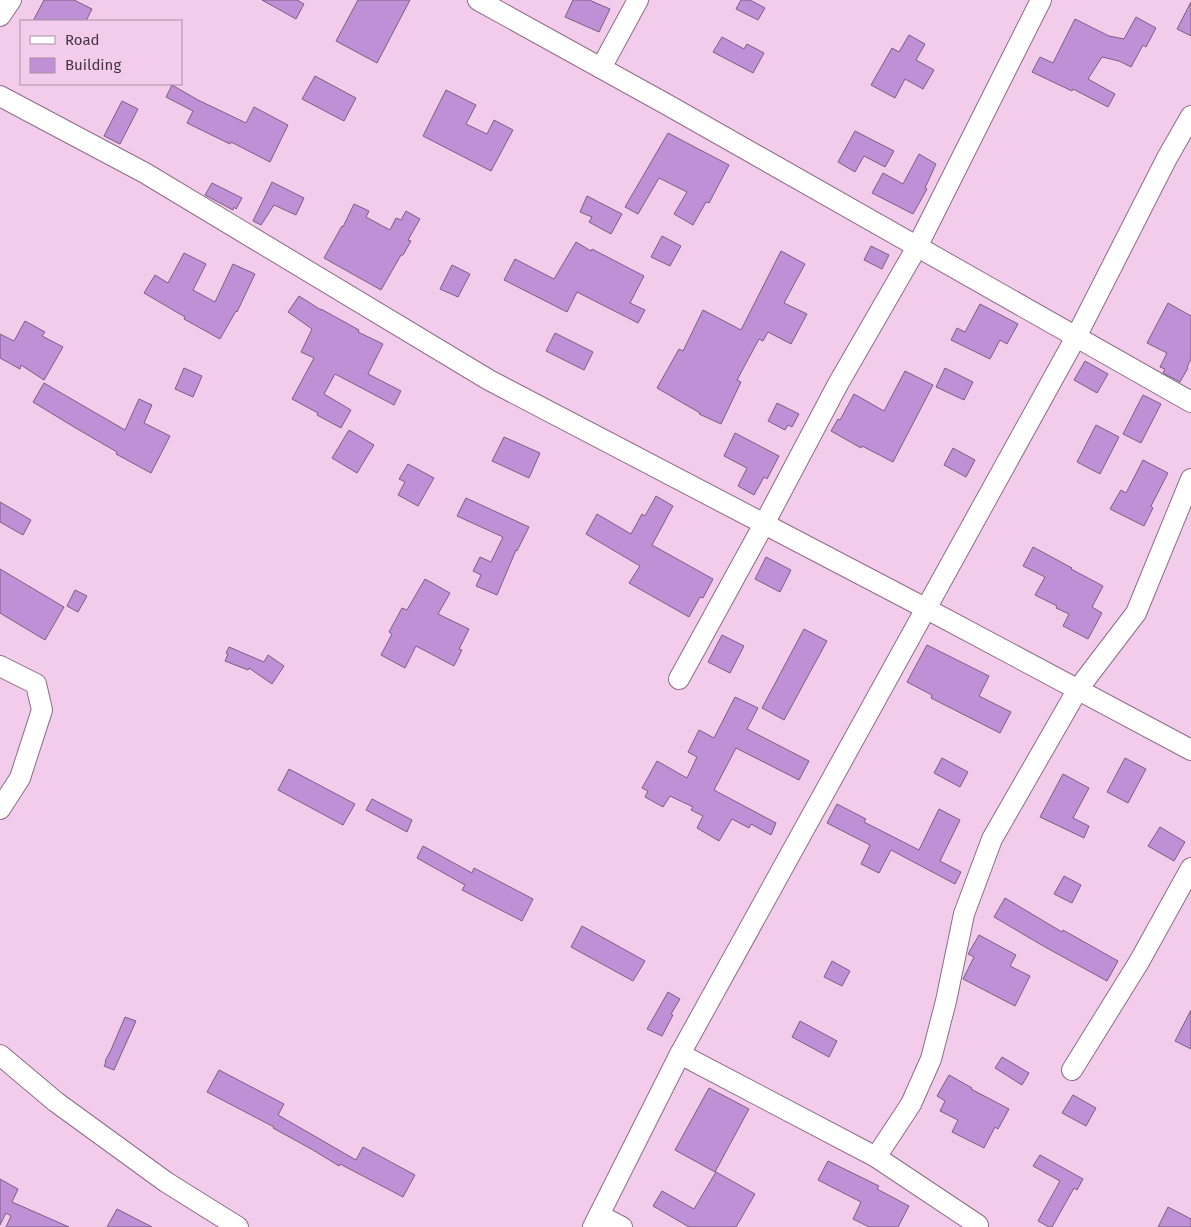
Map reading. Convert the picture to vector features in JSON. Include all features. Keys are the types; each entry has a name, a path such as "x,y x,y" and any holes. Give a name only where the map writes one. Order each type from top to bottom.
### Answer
{"street":[{"path":"0,16 11,0"},
{"path":"478,0 602,68 1191,402"},
{"path":"602,68 638,0"},
{"path":"679,678 764,524 838,384 917,246 1041,0"},
{"path":"0,96 145,173 489,380 925,608 1191,750"},
{"path":"622,1227 596,1221 680,1054 1076,337 1167,158 1191,116"},
{"path":"876,1157 911,1104 931,1059 946,1001 964,914 992,840 1078,689 1136,613 1191,479"},
{"path":"0,666 36,684 42,710 20,778 0,809"},
{"path":"1072,1070 1139,962 1191,868"},
{"path":"680,1054 876,1157 978,1225 976,1227"},
{"path":"0,1055 56,1102 126,1154 166,1182 238,1227"}],"building":[{"path":"44,0 74,0 92,9 86,20 34,20"},
{"path":"262,0 297,0 304,4 296,19"},
{"path":"358,0 410,0 377,63 336,41"},
{"path":"573,0 589,0 610,9 599,32 565,17"},
{"path":"741,0 750,0 765,8 758,20 736,9"},
{"path":"1191,2 1191,36 1177,29"},
{"path":"1136,17 1156,28 1146,47 1143,45 1131,67 1119,61 1102,57 1088,79 1115,94 1108,107 1073,89 1072,91 1032,72 1040,57 1053,63 1075,19 1109,36 1124,39"},
{"path":"909,35 925,44 916,60 934,70 923,89 905,79 895,98 871,85 892,48 899,52"},
{"path":"722,37 744,49 747,44 764,53 753,73 713,52"},
{"path":"315,76 356,98 344,121 302,99"},
{"path":"172,85 246,123 254,107 288,125 270,162 231,142 230,144 187,123 193,111 166,97"},
{"path":"446,90 476,105 466,124 487,134 494,120 513,130 491,171 423,136"},
{"path":"122,101 138,109 120,144 104,136"},
{"path":"855,131 894,151 885,167 864,156 855,172 838,162"},
{"path":"668,133 729,165 709,203 706,202 693,225 674,214 687,192 659,178 638,214 625,207"},
{"path":"919,154 936,164 925,188 927,189 913,214 872,193 883,173 903,184"},
{"path":"272,182 304,198 296,215 274,205 261,225 253,221"},
{"path":"212,183 242,198 236,209 234,207 233,210 205,195"},
{"path":"587,196 622,214 611,234 589,222 592,217 580,212"},
{"path":"354,204 369,211 366,217 390,230 396,218 401,220 406,211 420,219 408,240 411,241 381,290 324,258 343,227"},
{"path":"662,236 681,246 670,266 651,257"},
{"path":"576,242 644,276 630,303 645,310 638,323 577,292 567,312 504,280 515,259 554,279"},
{"path":"871,246 889,255 882,269 864,260"},
{"path":"781,251 805,264 784,303 807,314 791,344 768,332 763,341 759,339 737,380 741,382 721,424 699,414 657,388 679,349 683,351 703,310 741,330"},
{"path":"184,253 206,264 193,290 215,302 233,264 255,274 237,312 220,339 184,319 185,317 144,293 155,275 168,283"},
{"path":"452,265 470,274 458,297 440,289"},
{"path":"299,296 359,330 358,332 383,344 368,374 401,391 394,405 335,374 324,394 351,410 341,428 292,399 314,358 301,352 312,329 288,312"},
{"path":"1168,303 1191,316 1191,359 1180,382 1163,373 1165,369 1160,367 1167,353 1147,343"},
{"path":"980,304 1018,324 1007,344 1000,340 990,359 951,340 957,328 965,332"},
{"path":"25,321 45,332 42,336 63,347 44,380 21,365 20,369 0,358 0,334 14,341"},
{"path":"555,333 593,352 584,370 546,351"},
{"path":"1085,361 1108,374 1097,393 1074,380"},
{"path":"184,368 202,376 193,397 175,389"},
{"path":"945,368 973,382 964,400 936,387"},
{"path":"905,371 933,385 893,462 862,446 861,448 831,431 838,419 840,420 854,394 884,411"},
{"path":"44,383 125,430 139,399 152,405 144,423 170,436 151,473 116,454 117,452 33,402"},
{"path":"1143,395 1161,404 1141,443 1123,434"},
{"path":"777,403 799,414 792,427 788,425 785,430 768,421"},
{"path":"1096,425 1119,437 1100,474 1077,462"},
{"path":"349,430 374,445 357,473 332,458"},
{"path":"735,433 779,456 767,479 764,477 754,495 738,486 747,468 724,456"},
{"path":"504,437 540,453 529,478 492,461"},
{"path":"953,448 975,460 966,477 944,465"},
{"path":"1143,460 1168,473 1151,506 1153,508 1144,526 1110,509 1121,490 1126,493"},
{"path":"408,464 434,478 418,506 398,495 405,482 399,479"},
{"path":"656,496 673,506 652,545 713,579 703,598 700,597 689,617 629,583 640,566 586,534 597,514 631,534 642,514 645,516"},
{"path":"466,498 529,527 516,550 497,595 476,586 481,575 473,571 480,557 491,562 503,537 457,516"},
{"path":"0,502 31,520 23,535 0,522"},
{"path":"1033,547 1103,586 1092,607 1102,613 1088,639 1063,626 1069,614 1035,595 1045,577 1023,566"},
{"path":"766,557 791,570 780,592 755,579"},
{"path":"0,569 64,607 45,640 0,613"},
{"path":"425,579 450,593 438,614 469,629 459,649 462,650 454,666 416,646 405,668 381,655 392,634 389,632 402,608 407,610"},
{"path":"75,590 87,596 78,612 67,606"},
{"path":"804,629 827,641 784,720 762,708"},
{"path":"722,635 744,646 730,673 708,662"},
{"path":"927,645 989,676 979,696 1011,712 1000,733 931,698 932,695 907,682"},
{"path":"229,647 264,662 268,655 284,666 272,684 249,668 248,670 225,661"},
{"path":"735,697 758,708 747,729 809,761 799,780 736,748 714,790 776,823 771,835 751,824 749,828 732,819 719,841 697,828 703,816 691,810 693,807 670,796 663,807 645,797 648,791 642,788 657,761 687,778 697,757 688,752 699,730 714,738"},
{"path":"942,758 968,772 960,787 934,773"},
{"path":"1125,758 1146,769 1128,803 1107,792"},
{"path":"289,769 355,804 343,825 278,790"},
{"path":"1063,774 1089,788 1073,818 1089,826 1084,838 1040,817"},
{"path":"372,799 412,820 407,832 366,810"},
{"path":"837,804 866,819 864,822 919,850 939,809 960,820 940,861 961,872 955,884 891,850 879,873 861,864 870,845 827,823"},
{"path":"1160,827 1185,842 1174,861 1148,846"},
{"path":"423,846 472,873 474,868 533,899 522,921 462,890 465,885 417,858"},
{"path":"1064,876 1081,885 1072,903 1054,894"},
{"path":"1005,898 1062,932 1063,930 1118,961 1107,981 994,917"},
{"path":"582,926 645,961 633,981 571,947"},
{"path":"979,935 1016,955 1010,966 1030,976 1015,1006 963,979 974,957 968,954"},
{"path":"832,961 850,971 842,986 824,977"},
{"path":"668,992 680,999 671,1014 673,1015 662,1036 647,1029"},
{"path":"1191,1010 1191,1049 1175,1041"},
{"path":"125,1017 136,1021 114,1070 104,1066 105,1061"},
{"path":"800,1021 837,1041 829,1057 792,1037"},
{"path":"1002,1057 1029,1073 1022,1085 995,1068"},
{"path":"219,1070 284,1104 278,1115 356,1160 363,1147 415,1175 403,1197 340,1164 339,1166 274,1127 207,1092"},
{"path":"949,1075 1009,1109 998,1129 995,1127 984,1148 952,1132 958,1120 940,1111 945,1101 937,1096"},
{"path":"709,1088 749,1109 715,1172 675,1150"},
{"path":"1073,1095 1096,1108 1086,1126 1062,1113"},
{"path":"1040,1155 1083,1179 1077,1190 1074,1188 1052,1227 1038,1221 1060,1181 1033,1166"},
{"path":"828,1161 879,1186 877,1189 909,1206 898,1227 869,1227 853,1219 861,1202 818,1180"},
{"path":"716,1172 755,1194 736,1227 689,1227 653,1206 662,1191 694,1209"},
{"path":"0,1179 18,1189 12,1202 69,1227 6,1227 11,1216 6,1213 0,1225"},
{"path":"1168,1207 1191,1219 1191,1227 1158,1227"},
{"path":"117,1209 152,1227 107,1227"}]}
